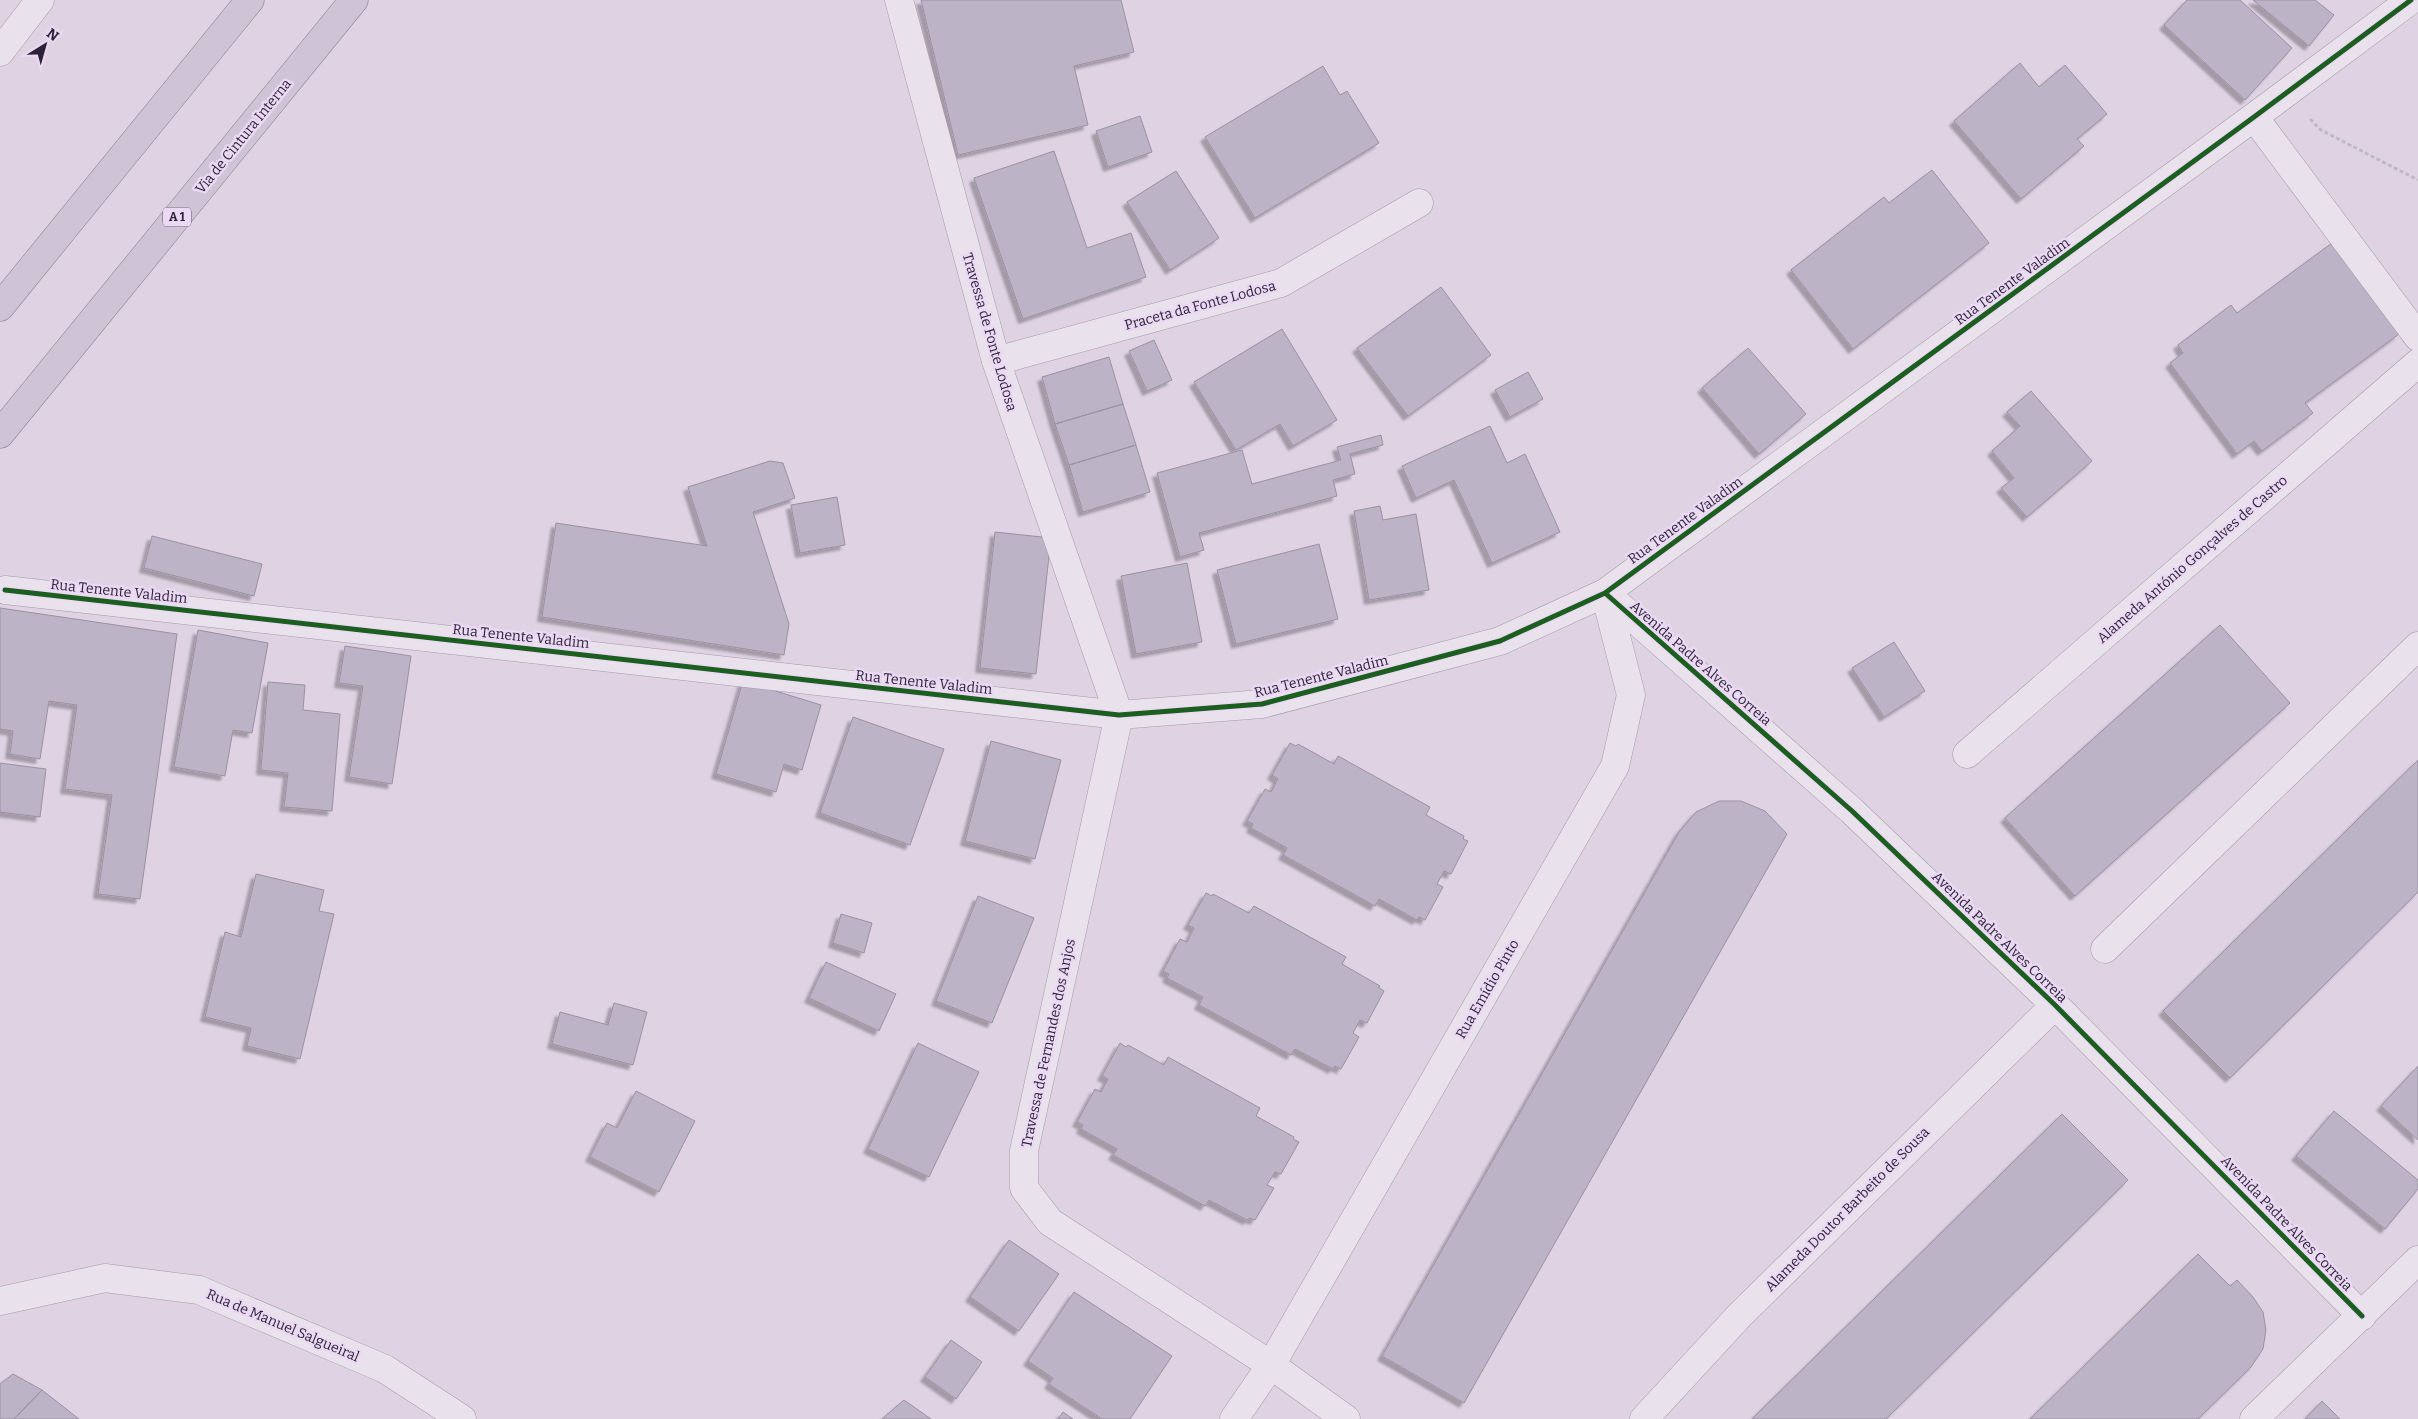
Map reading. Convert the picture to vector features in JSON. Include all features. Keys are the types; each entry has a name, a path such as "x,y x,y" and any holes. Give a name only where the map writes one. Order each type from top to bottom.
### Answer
{"highway":[{"path":"0,307 250,0"},
{"name":"Via de Cintura Interna","path":"0,434 354,0"}],"street":[{"path":"0,52 40,0"},
{"name":"Travessa de Fonte Lodosa","path":"899,0 996,361 1119,715"},
{"name":"Rua Tenente Valadim","path":"5,590 1119,715 1262,704 1500,641 1604,593 2411,0"},
{"path":"2254,117 2418,337"},
{"name":"Praceta da Fonte Lodosa","path":"996,361 1281,283 1419,203"},
{"name":"Alameda António Gonçalves de Castro","path":"1967,754 2418,363"},
{"name":"Avenida Padre Alves Correia","path":"1604,593 1852,811 2055,1005 2362,1316"},
{"name":"Rua Emídio Pinto","path":"1234,1419 1270,1365 1615,766 1630,695 1604,593"},
{"path":"2105,949 2418,646"},
{"name":"Travessa de Fernandes dos Anjos","path":"1119,715 1024,1151 1024,1188 1050,1222 1270,1365 1346,1419"},
{"name":"Alameda Doutor Barbeito de Sousa","path":"1644,1419 1739,1316 2055,1005"},
{"path":"2254,1419 2418,1260"},
{"name":"Rua de Manuel Salgueiral","path":"0,1301 105,1278 199,1290 385,1369 462,1419"}],"path":[{"path":"2286,93 2321,130 2418,180"}],"building":[{"path":"921,0 1121,0 1134,52 1074,66 1088,125 958,155"},
{"path":"2187,0 2240,0 2292,48 2245,100 2164,25"},
{"path":"2253,0 2315,0 2334,15 2309,46"},
{"path":"2020,63 2039,87 2065,65 2107,114 2077,139 2084,146 2021,199 1954,121"},
{"path":"1323,66 1340,95 1347,91 1379,143 1255,218 1205,137"},
{"path":"1140,116 1152,152 1108,167 1096,131"},
{"path":"1054,151 1087,248 1131,233 1146,277 1023,319 974,178"},
{"path":"1932,170 1989,243 1853,349 1791,270 1884,197 1889,203"},
{"path":"1176,171 1219,238 1170,270 1127,202"},
{"path":"2332,243 2399,334 2305,403 2313,413 2262,451 2254,441 2237,454 2170,363 2183,353 2178,345 2231,305 2237,313"},
{"path":"1441,287 1491,355 1408,416 1357,348"},
{"path":"1282,329 1337,420 1293,446 1280,424 1236,450 1194,382"},
{"path":"1154,340 1172,380 1147,391 1129,351"},
{"path":"1748,348 1806,414 1759,454 1702,388"},
{"path":"1109,357 1123,404 1055,424 1042,377"},
{"path":"1528,372 1543,399 1510,417 1495,390"},
{"path":"2031,391 2092,461 2027,517 2001,488 2014,478 1992,451 2020,426 2007,412"},
{"path":"1123,404 1136,445 1069,465 1055,424"},
{"path":"1490,426 1507,463 1525,454 1560,532 1492,563 1454,480 1416,498 1402,466"},
{"path":"1381,435 1383,445 1350,454 1355,474 1333,480 1337,496 1199,533 1204,550 1180,557 1157,473 1242,450 1252,484 1341,460 1337,447"},
{"path":"1136,445 1150,492 1083,512 1069,465"},
{"path":"770,461 783,463 795,498 753,512 789,624 784,655 542,617 556,523 707,546 688,487"},
{"path":"837,497 845,545 800,553 791,505"},
{"path":"1380,506 1383,520 1416,514 1429,590 1369,600 1354,511"},
{"path":"995,532 1051,538 1036,674 980,668"},
{"path":"152,536 262,564 254,596 144,568"},
{"path":"1319,544 1338,619 1236,644 1217,570"},
{"path":"1187,563 1202,642 1136,654 1121,576"},
{"path":"0,608 177,634 140,899 98,894 112,795 65,789 77,705 49,701 40,759 10,754 13,731 0,729"},
{"path":"2220,625 2290,703 2075,896 2005,818"},
{"path":"198,630 268,643 252,733 233,730 225,776 174,767"},
{"path":"1894,642 1925,691 1884,717 1852,668"},
{"path":"345,646 411,656 392,784 349,777 363,686 339,683"},
{"path":"743,681 821,705 802,770 784,764 776,792 716,774"},
{"path":"268,682 305,685 303,710 340,714 332,811 284,807 288,773 261,770"},
{"path":"853,717 944,749 910,845 820,813"},
{"path":"991,741 1061,760 1035,859 965,841"},
{"path":"1290,743 1296,746 1298,744 1334,764 1338,756 1430,807 1426,815 1464,836 1463,839 1468,841 1451,874 1444,871 1437,884 1443,887 1425,920 1419,917 1417,920 1379,899 1375,906 1283,855 1287,848 1251,828 1253,824 1247,821 1265,789 1271,792 1278,779 1272,775"},
{"path":"2418,760 2418,892 2230,1078 2163,1011"},
{"path":"0,763 46,769 40,817 0,812"},
{"path":"1719,801 1741,801 1765,811 1787,834 1464,1403 1382,1356 1679,832 1696,812"},
{"path":"256,874 324,890 319,911 334,914 300,1059 247,1046 251,1028 205,1017 225,932 241,937"},
{"path":"1206,893 1212,896 1213,894 1249,913 1254,906 1346,957 1342,964 1380,986 1378,987 1384,991 1367,1023 1360,1020 1353,1033 1359,1037 1341,1069 1335,1066 1333,1069 1295,1049 1291,1055 1199,1005 1203,997 1167,978 1169,974 1163,971 1180,939 1187,942 1194,928 1188,925"},
{"path":"978,896 1034,918 992,1023 936,1001"},
{"path":"841,914 872,923 864,953 833,943"},
{"path":"826,962 896,994 879,1031 809,998"},
{"path":"614,1003 647,1012 633,1065 552,1044 560,1012 608,1025"},
{"path":"918,1043 979,1072 929,1177 868,1149"},
{"path":"1120,1043 1126,1047 1128,1045 1164,1065 1168,1057 1260,1108 1256,1116 1294,1137 1293,1139 1299,1142 1281,1174 1275,1172 1267,1185 1274,1188 1255,1220 1250,1218 1247,1220 1209,1200 1205,1206 1113,1155 1117,1149 1081,1129 1083,1125 1077,1122 1095,1089 1101,1092 1108,1079 1102,1076"},
{"path":"2418,1066 2418,1140 2381,1106"},
{"path":"636,1091 695,1121 659,1192 590,1157 607,1123 617,1128"},
{"path":"2334,1111 2418,1180 2418,1189 2385,1229 2296,1156"},
{"path":"2062,1114 2128,1180 1886,1419 1752,1419"},
{"path":"1009,1240 1059,1274 1019,1331 970,1297"},
{"path":"2198,1254 2230,1286 2237,1280 2253,1297 2263,1312 2266,1330 2263,1349 2251,1367 2198,1419 2030,1419"},
{"path":"1074,1292 1172,1356 1130,1419 1102,1419 1049,1384 1053,1378 1028,1361"},
{"path":"951,1340 982,1362 956,1399 925,1377"},
{"path":"13,1374 42,1390 14,1419 0,1419 0,1384"},
{"path":"42,1390 79,1419 14,1419"},
{"path":"904,1400 931,1419 882,1419"},
{"path":"2322,1401 2340,1419 2305,1419"},
{"path":"1063,1412 1073,1419 1058,1419"}],"cycle path":[{"path":"5,590 1119,715 1262,704 1500,641 1605,593 2411,0"},
{"path":"1605,593 1852,811 2055,1005 2362,1316"}]}
